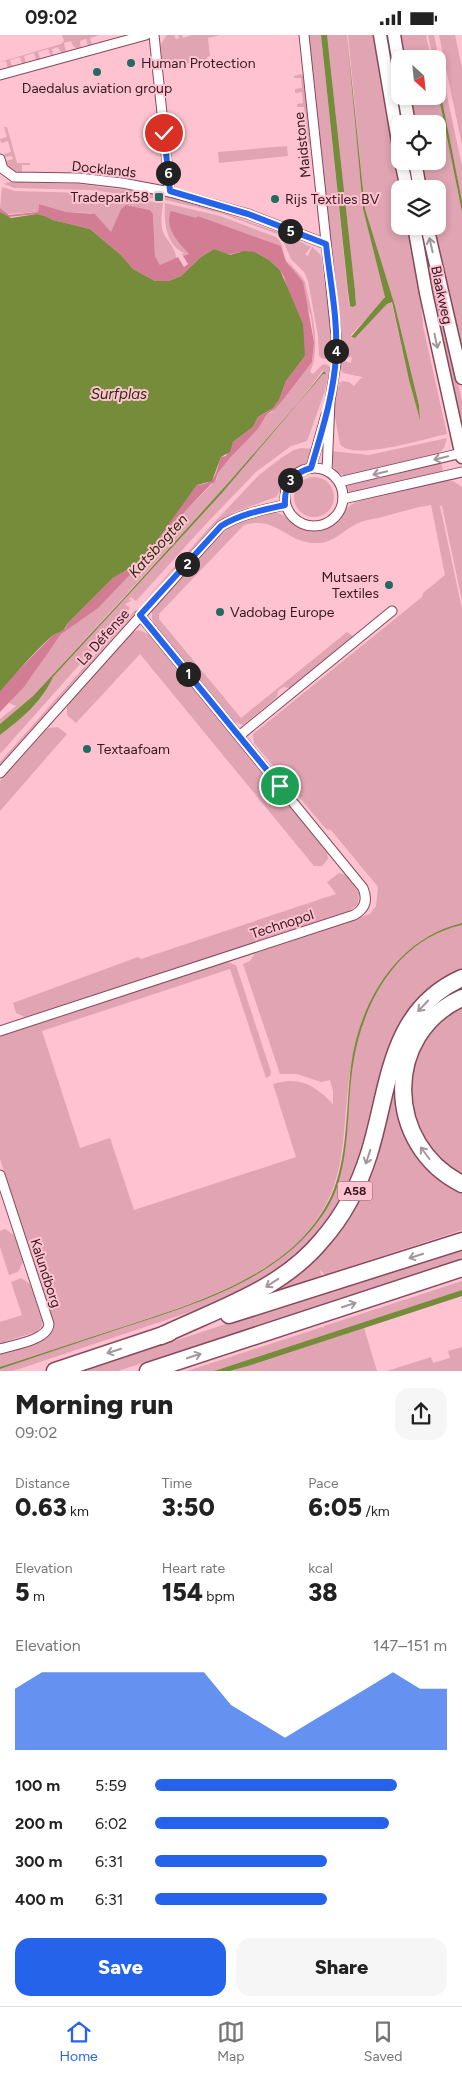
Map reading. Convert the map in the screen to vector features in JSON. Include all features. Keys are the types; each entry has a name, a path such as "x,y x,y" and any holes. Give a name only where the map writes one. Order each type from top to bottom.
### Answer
{"highway":[{"name":"A58","path":"161,1336 262,1289 293,1269 321,1243 342,1214 359,1181 371,1146 392,1059 401,1036 426,1002 447,985 462,978"},
{"path":"462,998 438,1012 420,1031 406,1065 403,1094 408,1123 421,1148 438,1168 462,1184"},
{"name":"A58","path":"55,1371 462,1241"},
{"path":"148,1371 462,1268"}],"main road":[{"path":"380,35 394,115"},
{"path":"394,35 397,50"},
{"name":"Blaakweg","path":"416,235 426,293 462,454"},
{"name":"Blaakweg","path":"429,235 462,378"}],"street":[{"path":"0,75 146,35"},
{"path":"154,35 170,191"},
{"name":"Maidstone","path":"304,35 336,347 330,401 327,471"},
{"name":"Docklands","path":"0,159 3,169 14,177 79,179 122,183 170,191 248,214 326,244"},
{"name":"Maidstone","path":"311,468 330,401"},
{"path":"339,482 462,454"},
{"path":"311,468 327,471 339,482 343,499 337,515 332,520 316,526 300,523 288,513 285,505 286,490 293,476 311,468"},
{"path":"343,499 462,472"},
{"name":"La Défense","path":"0,773 221,526 236,517 250,512 285,505"},
{"path":"239,736 392,611"},
{"name":"Technopol","path":"0,1031 354,915 361,910 366,901 363,889 140,615"},
{"name":"Kalundborg","path":"0,1175 49,1324 46,1332 40,1337 0,1349"}],"shaded area":[{"path":"62,35 100,35 90,38 92,45 88,46 86,39 80,41 81,48 77,49 71,41 64,43 66,52 61,53 58,47 52,49 53,55 51,56 48,49 38,52 40,59 36,60 34,53 24,56 26,63 22,64 20,57 10,60 12,66 8,68 6,61 0,62 61,44 64,41"},
{"path":"167,35 174,35 176,39 179,38 178,35 182,35 183,38 192,35 221,35 208,38 210,56 207,57 207,61 162,66 161,44"},
{"path":"309,35 321,35 349,305 356,305 355,291 327,35 347,35 363,209 385,295 383,301 351,335 351,338 355,338 391,300 420,419 419,405 395,306 365,209 348,35 375,35 391,130 391,170 398,170 399,180 391,180 391,235 410,235 419,282 423,326 447,434 374,450 359,451 347,449 340,444 334,412 337,387 342,381 349,382 354,386 362,377 343,373 340,369 341,360 351,363 352,357 341,358 342,351 344,350 342,349"},
{"path":"399,35 426,35 429,50 402,50"},
{"path":"428,35 434,35 437,50 431,50"},
{"path":"439,35 455,35 462,68 462,145 446,68 446,50 442,50"},
{"path":"301,74 303,76 310,144 302,147 301,143 308,142 307,136 300,136 300,133 307,132 305,121 298,122 298,118 305,117 304,107 297,107 297,104 303,103 302,92 295,93 295,89 302,88 301,78 294,78 294,76"},
{"path":"446,91 462,166 462,201 446,115 443,105 446,105"},
{"path":"411,105 440,105 442,115 412,115"},
{"path":"4,127 7,127 17,163 30,163 30,165 22,165 22,172 12,169 6,161 13,159 12,156 5,157 4,154 11,152 8,141 1,143 0,139 7,137"},
{"path":"446,133 462,212 462,357 435,235 446,235 446,180 424,180 422,170 446,170"},
{"path":"287,146 288,156 219,163 218,152"},
{"path":"8,182 79,184 158,194 158,199 91,190 14,188 4,184"},
{"path":"2,187 15,191 86,193 163,203 162,229 175,251 176,258 160,265 155,256 153,214 150,210 126,205 121,209 111,233 91,213 66,212 39,204 38,212 7,214 0,208"},
{"path":"162,195 205,206 278,232 277,234 221,213 161,199"},
{"path":"165,203 220,216 276,237 281,243 285,255 281,246 198,216 182,246 189,254 183,256 182,254 184,253 169,238 165,217"},
{"path":"39,204 66,212 95,214 111,232 121,209 126,205 150,210 153,214 155,256 160,265 178,257 184,267 188,264 183,256 189,254 173,234 169,223 171,211 196,218 198,216 281,246 286,261 303,282 314,342 312,362 283,400 275,409 267,414 258,429 230,458 218,473 215,482 176,521 144,560 98,608 61,634 24,687 0,712 0,692 15,674 53,635 66,628 67,624 113,578 143,559 197,485 212,480 221,457 226,456 233,442 253,427 258,417 273,408 279,400 286,381 305,356 284,277 280,270 269,260 255,252 240,252 228,255 214,249 201,257 181,276 169,281 155,281 133,269 121,255 90,229 37,214 8,217 0,212 0,208 9,215 38,212"},
{"path":"282,233 311,247 305,254 308,256 312,247 321,255 330,326 331,358 323,359 319,356 318,336 308,281 304,272 291,259 281,236"},
{"path":"420,235 424,235 462,401 462,430"},
{"path":"287,260 305,282 312,316 315,350 310,372 313,374 322,365 326,364 330,367 325,391 307,441 291,446 256,472 136,601 131,597 129,599 131,601 125,604 130,608 0,754 0,735 37,702 53,677 222,493 323,374 325,374 323,370 298,403 229,482 33,696 0,724 0,719 16,706 9,703 61,634 159,543 176,521 217,479 218,473 230,458 258,429 267,414 272,412 283,400 312,362 314,342 311,316"},
{"path":"447,438 444,448 438,454 347,476 342,475 336,470 331,460 330,451 369,455"},
{"path":"301,448 314,449 309,461 290,474 276,497 235,512 220,521 139,607 259,475 281,458"},
{"path":"441,462 443,472 349,492 347,484"},
{"path":"318,477 325,480 331,486 334,497 333,505 325,514 318,517 310,517 303,514 295,505 294,493 297,486 306,478"},
{"path":"444,481 453,481 462,487 462,601 442,506 440,506 462,609 462,923 438,931 418,943 400,959 385,977 373,997 363,1019 356,1042 351,1066 341,1156 337,1177 330,1197 319,1217 303,1237 285,1254 264,1269 240,1282 164,1313 0,1367 0,1353 39,1342 51,1333 54,1327 0,1159 0,1036 227,962 236,965 271,1072 270,1076 266,1078 230,969 42,1031 80,1148 110,1138 134,1210 296,1157 273,1084 291,1081 306,1084 313,1087 333,1104 333,1091 330,1080 321,1082 297,1074 280,1074 243,964 250,961 255,953 370,914 376,906 378,887 331,830 326,829 254,743 253,734 422,597 423,593 445,575 431,505 362,521 334,538 319,543 299,540 266,524 244,525 159,614 159,619 241,718 347,632 353,636 290,688 283,687 278,691 277,697 243,725 235,722 155,625 152,619 152,611 191,564 226,529 234,524 255,516 278,513 301,528 321,531 333,524 343,512 356,502"},
{"path":"135,610 137,611 0,765 0,762"},
{"path":"139,630 150,635 327,852 328,859 322,866 314,866 140,654 76,723 67,715 67,705 131,633"},
{"path":"58,727 67,734 0,811 0,781 48,728"},
{"path":"339,873 346,875 359,893 358,904 349,911 25,1017 16,1013 13,1003 138,957 141,959 336,894 327,882"},
{"path":"462,925 462,973 447,980 377,1100 351,1186 316,1239 273,1275 217,1303 13,1371 0,1371 0,1369 168,1313 218,1294 266,1269 287,1254 306,1236 326,1210 339,1181 345,1152 353,1065 365,1019 374,998 386,977 401,959 419,944 439,933"},
{"path":"462,985 462,991 427,1017 402,1112 462,1188 462,1230 324,1275 321,1270 322,1276 258,1297 329,1239 389,1089 426,1009"},
{"path":"462,1005 462,1177 438,1158 423,1139 414,1114 411,1078 415,1060 422,1044 432,1029"},
{"path":"5,1229 14,1235 23,1262 18,1272 9,1275 0,1247 0,1231"},
{"path":"462,1246 462,1258 118,1371 83,1371"},
{"path":"21,1278 30,1284 42,1320 42,1326 36,1332 0,1343 0,1322 22,1315 11,1282"},
{"path":"462,1281 462,1290 214,1371 187,1371 323,1328 324,1326"},
{"path":"462,1296 364,1328 377,1371 230,1371"},
{"path":"462,1347 462,1371 387,1371 431,1357 433,1363 450,1358 448,1351"}],"water":[{"path":"321,35 327,35 355,291 356,305 353,307 350,306 348,291"},
{"path":"347,35 365,209 395,306 419,405 420,420 392,302 387,304 355,338 351,337 385,297 363,209"},
{"path":"440,105 443,105 445,115 442,115"},
{"path":"446,120 462,201 462,212 446,133"},
{"name":"Surfplas","path":"0,212 11,218 37,214 90,229 121,255 133,269 155,281 169,281 181,276 201,257 214,249 230,255 244,251 255,252 269,260 280,270 303,324 305,356 286,381 279,400 273,408 258,417 253,427 233,442 230,452 221,457 212,481 197,485 143,560 113,578 63,630 52,636 38,649 0,692"},
{"path":"324,371 326,374 323,374 222,493 53,677 37,702 0,735 0,724 33,696 123,599 229,482"},
{"path":"462,923 462,925 439,933 419,944 401,959 374,998 365,1019 353,1065 347,1138 339,1181 326,1210 306,1236 287,1254 266,1269 218,1294 168,1313 0,1369 0,1367 167,1312 217,1293 264,1268 285,1254 303,1237 325,1208 339,1174 355,1042 372,997 385,976 400,958 418,943 439,931"},
{"path":"462,1290 462,1296 251,1365 230,1371 214,1371"}],"place":[{"name":"Human Protection","path":"131,63"},
{"name":"Daedalus aviation group","path":"97,72"},
{"name":"Tradepark58","path":"159,197"},
{"name":"Rijs Textiles BV","path":"275,199"},
{"name":"Mutsaers Textiles","path":"389,585"},
{"name":"Vadobag Europe","path":"220,612"},
{"name":"Textaafoam","path":"87,749"}],"route":[{"path":"164,133 170,191 248,214 293,233 326,244 336,335 336,358 330,401 311,468 293,476 287,485 284,495 285,505 250,512 236,517 221,526 140,615 280,786"}],"water label":[{"name":"Katsbogten","path":"158,546"}]}
